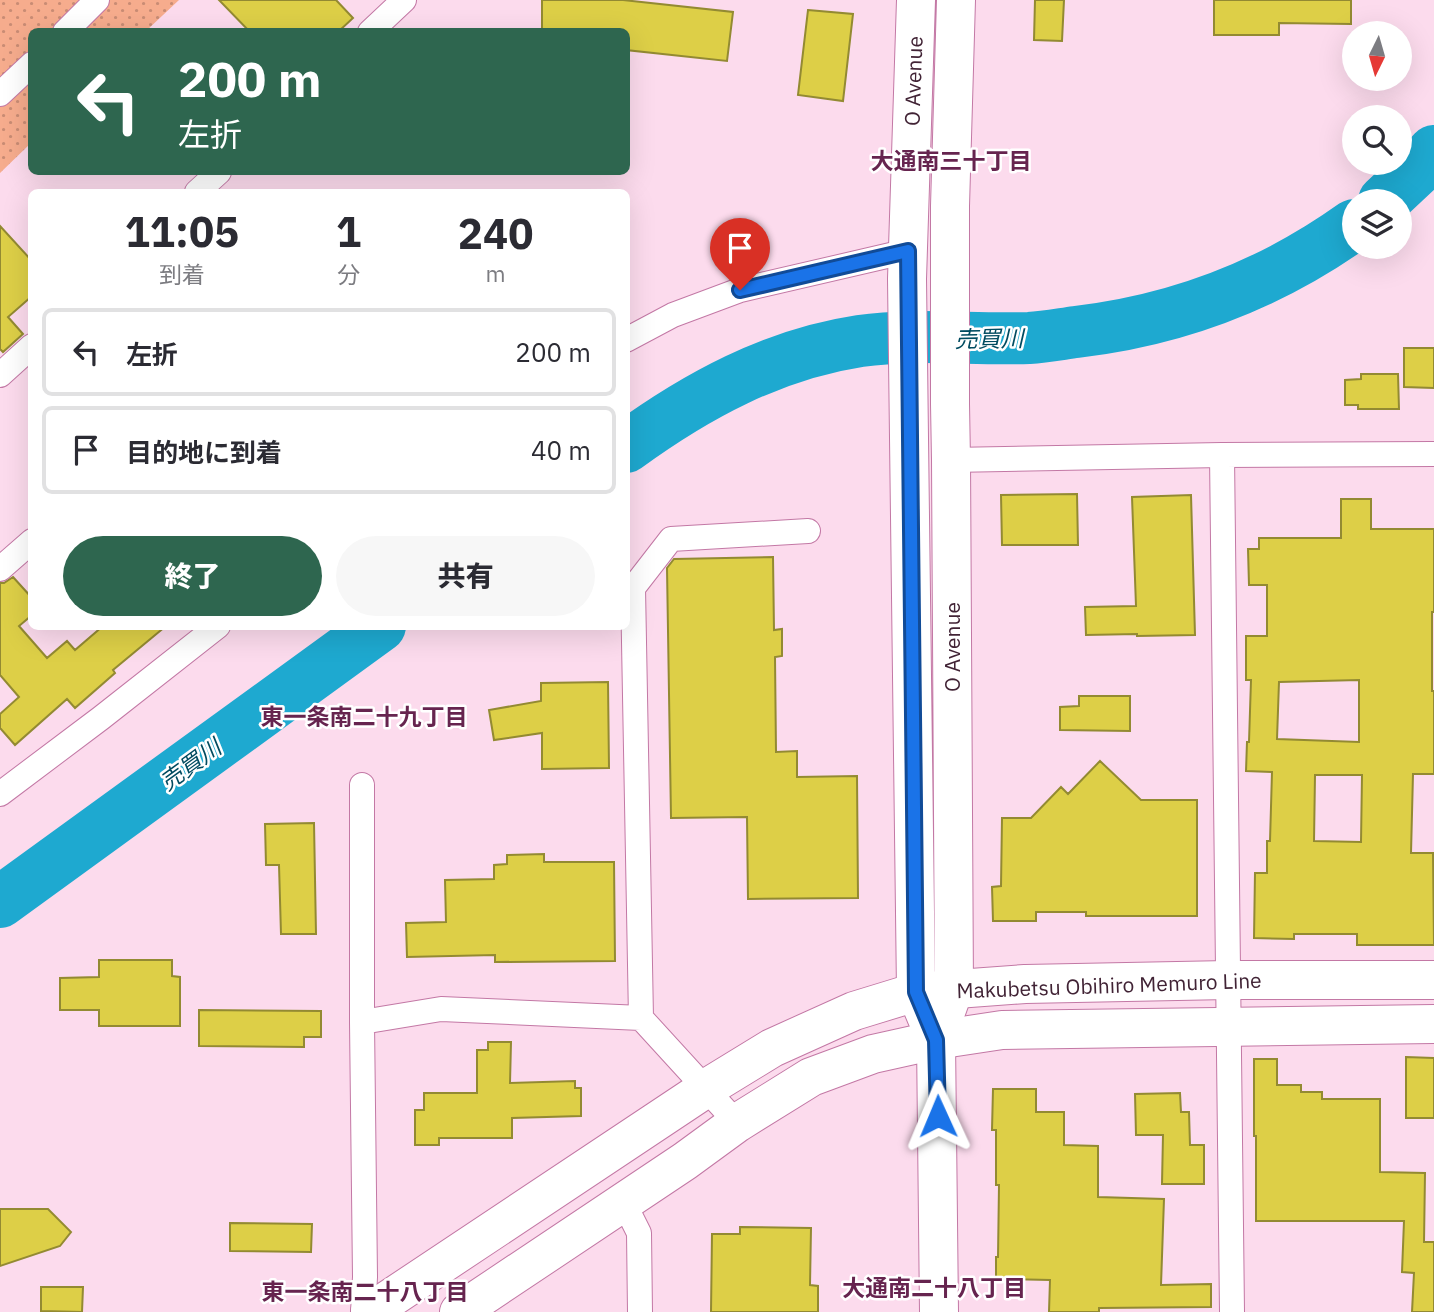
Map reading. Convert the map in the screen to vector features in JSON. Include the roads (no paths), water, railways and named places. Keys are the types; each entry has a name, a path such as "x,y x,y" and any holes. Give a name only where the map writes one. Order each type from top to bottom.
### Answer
{"main road":[{"name":"O Avenue","path":"916,0 907,265 916,992 936,1040"},
{"name":"O Avenue","path":"939,1312 936,1040 954,989 950,206 956,0"},
{"name":"Makubetsu Obihiro Memuro Line","path":"370,1312 705,1089 772,1048 854,1011 916,992 1025,984 1434,980"},
{"name":"Makubetsu Obihiro Memuro Line","path":"459,1312 624,1203 737,1123 811,1077 873,1054 936,1040 1013,1030 1434,1024"}],"street":[{"path":"69,28 97,0"},
{"path":"374,28 404,0"},
{"path":"0,94 28,68"},
{"path":"200,189 216,175"},
{"path":"630,338 673,315 740,290 907,265"},
{"path":"0,376 28,350"},
{"path":"951,460 1434,454"},
{"path":"1222,455 1232,1312"},
{"path":"737,1123 641,1018 633,588 671,539 807,531"},
{"path":"0,569 28,544"},
{"path":"0,794 213,630"},
{"path":"362,785 363,1312"},
{"path":"362,1022 441,1009 641,1018"},
{"path":"624,1203 639,1233 640,1312"}],"waterway":[{"name":"売買川","path":"1397,189 1434,151"},
{"name":"売買川","path":"630,444 708,394 797,356 860,341 923,337 1029,338 1151,319 1187,309 1256,282 1290,265 1342,233"},
{"name":"売買川","path":"0,902 374,630"}],"district":[{"name":"大通南三十丁目","path":"951,160"},
{"name":"東一条南二十九丁目","path":"364,716"},
{"name":"大通南二十八丁目","path":"934,1287"},
{"name":"東一条南二十八丁目","path":"365,1291"}]}
